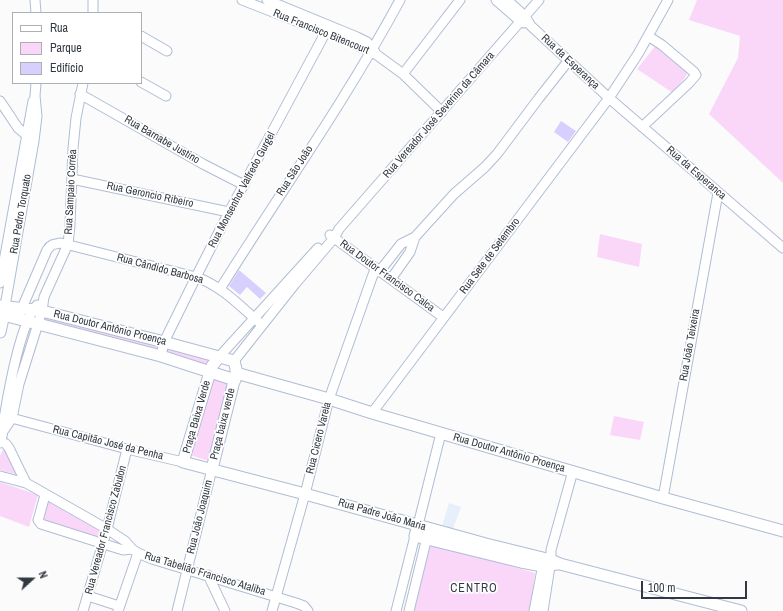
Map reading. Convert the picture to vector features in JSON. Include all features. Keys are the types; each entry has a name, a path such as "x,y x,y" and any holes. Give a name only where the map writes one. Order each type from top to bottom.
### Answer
{"main road":[{"name":"Rua Doutor Antônio Proença","path":"2,310 32,309 219,357"},
{"name":"Rua Doutor Antônio Proença","path":"2,310 33,322 161,356 210,372"},
{"name":"Rua Pedro Torquato","path":"0,332 2,310"},
{"path":"219,357 234,362"},
{"name":"Praça Baixa Verde","path":"183,462 212,366 219,357"},
{"name":"Praça Baixa Verde","path":"210,372 235,376 236,368 234,362"},
{"name":"Rua Doutor Antônio Proença","path":"235,376 329,399 372,413 664,498 783,531"},
{"name":"Praça baixa verde","path":"212,469 235,376"},
{"name":"Rua Capitão José da Penha","path":"183,462 212,469"},
{"name":"Rua Padre João Maria","path":"212,469 305,494 422,532 484,548 521,562 550,561 741,611"}],"street":[{"path":"35,0 36,12"},
{"path":"93,0 96,12"},
{"name":"Rua Francisco Bitencourt","path":"242,0 327,29 357,37 366,42 374,52 403,74 442,112"},
{"name":"Rua Francisco Bitencourt","path":"267,0 327,29"},
{"name":"Rua São João","path":"220,289 374,52 400,0"},
{"path":"403,74 460,0"},
{"name":"Rua da Esperança","path":"496,0 531,26 609,98"},
{"name":"Rua da Esperança","path":"507,0 522,19"},
{"name":"Rua Vereador José Severino da Câmara","path":"219,357 254,318 293,281 539,0"},
{"path":"642,127 696,75 662,45 648,36 668,0"},
{"name":"Rua Monsenhor Valfredo Gurgel","path":"161,356 164,342 196,277 327,29"},
{"name":"Rua Sete de Setembro","path":"372,413 609,98 648,36"},
{"path":"142,37 167,51"},
{"path":"391,279 410,252 415,237 454,194 486,167 569,60"},
{"path":"142,83 166,96"},
{"name":"Rua Pedro Torquato","path":"2,310 34,141 37,116 35,96 36,84"},
{"name":"Rua Sampaio Corrêa","path":"0,442 8,417 11,379 33,322 32,309 44,297 68,244 73,148 76,118 83,84"},
{"name":"Rua Barnabe Justino","path":"80,94 244,185"},
{"name":"Rua Pedro Torquato","path":"0,283 26,136 35,96"},
{"name":"Rua da Esperanca","path":"609,98 783,248"},
{"path":"0,101 18,128 34,141"},
{"name":"Rua Geroncio Ribeiro","path":"72,179 229,212"},
{"name":"Rua João Teixeira","path":"664,498 718,193"},
{"name":"Rua Doutor Francisco Calca","path":"332,237 443,317"},
{"name":"Rua Cicero Varela","path":"272,611 305,494 329,399 377,270 401,244 415,237"},
{"path":"32,309 47,250 54,244 68,244"},
{"name":"Rua Cândido Barbosa","path":"68,244 208,281 220,289 262,325"},
{"name":"Rua Vereador José Severino da Câmara","path":"234,362 293,281"},
{"name":"Rua Capitão José da Penha","path":"8,417 127,449 183,462"},
{"path":"409,611 420,565 422,532 441,433"},
{"path":"0,442 9,448 26,483"},
{"name":"Rua Vereador Francisco Zabulon","path":"83,611 103,544 127,449"},
{"name":"Rua João Joaquim","path":"177,611 212,469"},
{"path":"534,611 550,561 572,471"},
{"name":"Rua Tabelião Francisco Ataliba","path":"0,476 26,483 107,529 125,541 135,551 152,559 276,596 300,604 308,611"},
{"path":"45,495 38,520 41,524 123,550 135,551 119,609 88,596"},
{"path":"396,611 409,561 422,532"},
{"path":"409,561 420,565"},
{"path":"543,611 550,561"},
{"path":"208,575 225,611"}],"shaded area":[{"path":"449,503 461,507 453,529 442,526"}],"green space":[{"path":"697,0 783,0 783,183 709,114 738,58 740,36 689,20"},
{"path":"656,45 689,72 673,93 637,69"},
{"path":"600,234 642,244 639,267 597,257"},
{"path":"46,315 214,358 208,366 45,323"},
{"path":"211,378 229,384 209,461 190,455"},
{"path":"614,416 644,422 640,440 610,435"},
{"path":"4,447 19,475 0,470 0,456"},
{"path":"0,482 38,495 29,527 0,516"},
{"path":"47,501 103,533 101,541 40,521"},
{"path":"431,543 535,573 530,611 413,611"}],"building":[{"path":"561,121 576,131 568,142 554,132"},
{"path":"239,270 266,293 260,299 247,287 240,295 229,286"}],"district":[{"name":"CENTRO","path":"474,589"}]}
